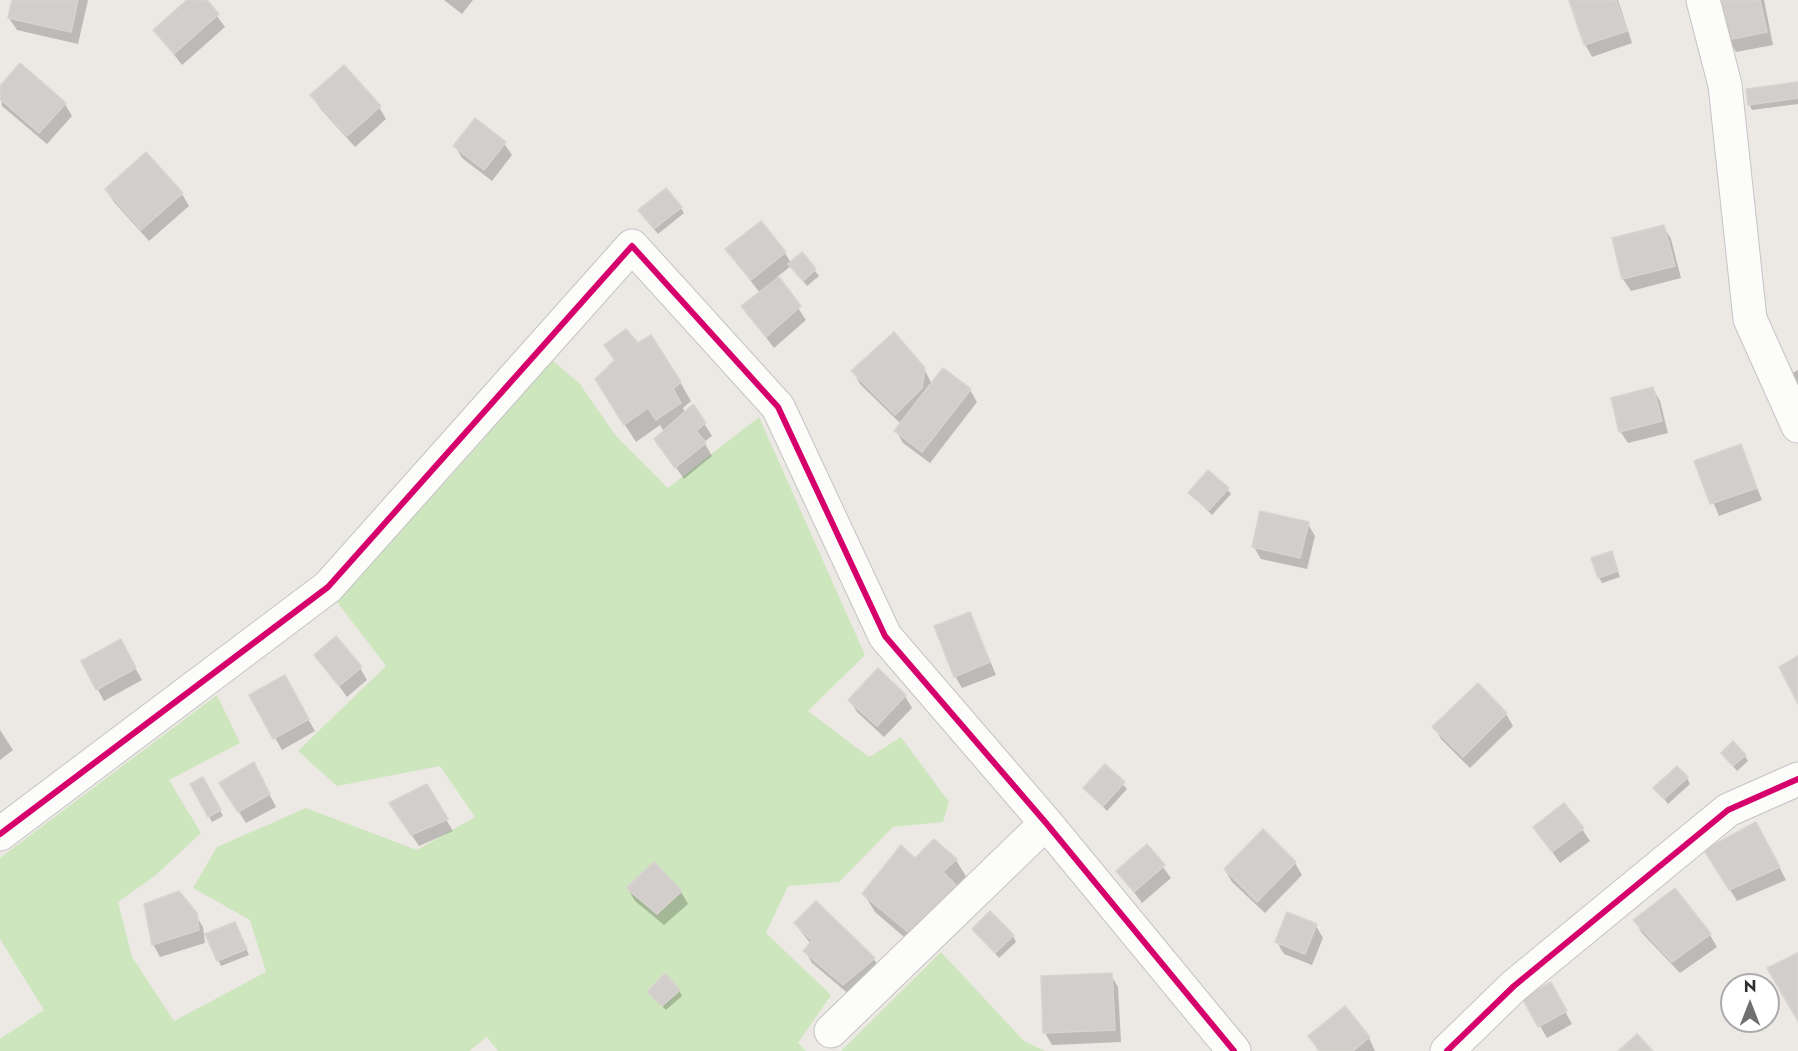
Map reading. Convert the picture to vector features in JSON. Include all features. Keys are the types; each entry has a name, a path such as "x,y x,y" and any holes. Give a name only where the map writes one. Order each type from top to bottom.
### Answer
{"street":[{"path":"1703,0 1725,85 1750,319 1798,426"},
{"path":"0,834 328,587 632,246 778,407 885,636 1046,823 1223,1046"},
{"path":"1447,1051 1514,986 1728,810 1798,779"},
{"path":"831,1031 1046,823"}],"green space":[{"path":"544,353 580,384 616,436 668,488 759,417 865,655 808,711 869,757 901,737 949,802 943,822 893,827 839,882 788,886 766,933 831,995 798,1043 806,1051 498,1051 487,1037 469,1051 0,1051 0,1039 44,1010 0,939 0,858 217,695 240,743 169,780 201,833 156,875 118,902 132,957 174,1021 266,972 250,920 193,888 217,847 306,808 417,850 475,817 440,766 337,786 298,751 386,666 337,602 484,439"},
{"path":"941,952 1024,1041 1045,1051 841,1051"}],"building":[{"path":"12,0 78,0 71,32 8,18"},
{"path":"187,0 207,0 219,14 174,54 153,30"},
{"path":"1569,0 1616,0 1627,31 1584,45"},
{"path":"1719,0 1760,0 1767,32 1727,40"},
{"path":"20,63 66,103 39,133 0,99 0,86"},
{"path":"344,65 381,106 347,136 310,95"},
{"path":"1798,82 1798,98 1748,105 1746,89"},
{"path":"475,118 506,142 484,170 453,146"},
{"path":"146,152 183,193 141,230 105,189"},
{"path":"666,188 682,207 654,229 638,210"},
{"path":"761,221 786,252 751,280 725,249"},
{"path":"1664,225 1675,266 1622,279 1612,238"},
{"path":"802,252 816,269 803,281 788,264"},
{"path":"779,277 801,306 766,337 741,306"},
{"path":"626,329 638,343 651,335 681,382 673,389 681,403 656,420 648,408 624,425 595,379 615,360 604,345"},
{"path":"894,332 925,368 922,388 895,415 851,371"},
{"path":"943,368 971,389 922,452 894,431"},
{"path":"1653,387 1662,421 1619,432 1611,398"},
{"path":"692,405 706,423 696,431 706,443 675,468 654,439"},
{"path":"1741,444 1757,488 1710,504 1694,461"},
{"path":"1208,470 1229,488 1209,510 1188,493"},
{"path":"1260,511 1309,522 1300,558 1252,547"},
{"path":"1612,551 1618,571 1598,578 1591,558"},
{"path":"970,612 990,662 954,677 934,626"},
{"path":"336,636 362,667 339,686 314,655"},
{"path":"121,639 136,668 96,690 81,661"},
{"path":"1798,656 1798,704 1779,667"},
{"path":"878,668 906,695 877,726 848,700"},
{"path":"285,675 309,719 273,739 249,695"},
{"path":"1478,683 1507,713 1463,757 1432,727"},
{"path":"1733,741 1746,755 1733,766 1721,753"},
{"path":"254,762 270,794 238,812 219,783"},
{"path":"1105,764 1125,782 1103,806 1083,788"},
{"path":"1677,766 1688,777 1664,799 1653,788"},
{"path":"203,777 221,810 208,817 190,784"},
{"path":"427,784 448,819 411,835 389,803"},
{"path":"1564,803 1584,828 1552,852 1533,827"},
{"path":"1756,822 1780,867 1729,890 1704,850"},
{"path":"1263,829 1296,862 1257,902 1224,869"},
{"path":"934,839 957,859 943,872 958,887 914,937 862,894 901,845 915,858"},
{"path":"1147,844 1165,865 1134,892 1116,871"},
{"path":"654,862 682,891 657,914 626,888"},
{"path":"1675,888 1711,934 1672,962 1633,920"},
{"path":"179,891 197,913 199,930 152,945 144,904"},
{"path":"816,901 875,958 843,985 803,951 812,941 794,923"},
{"path":"990,911 1014,935 995,953 972,929"},
{"path":"1287,912 1317,924 1305,954 1275,942"},
{"path":"235,922 247,949 217,961 205,934"},
{"path":"1798,953 1798,1021 1780,990 1780,973 1770,973 1767,968"},
{"path":"665,973 680,990 662,1006 647,992"},
{"path":"1112,973 1115,1030 1043,1033 1041,976"},
{"path":"1551,982 1567,1011 1538,1027 1522,998"},
{"path":"1345,1006 1370,1037 1353,1051 1320,1051 1308,1036"},
{"path":"1637,1034 1653,1051 1618,1051"}],"cycle path":[{"path":"0,834 328,587 632,246 778,407 885,636 1046,823 1234,1051"},
{"path":"1447,1051 1514,986 1728,810 1798,779"}]}
